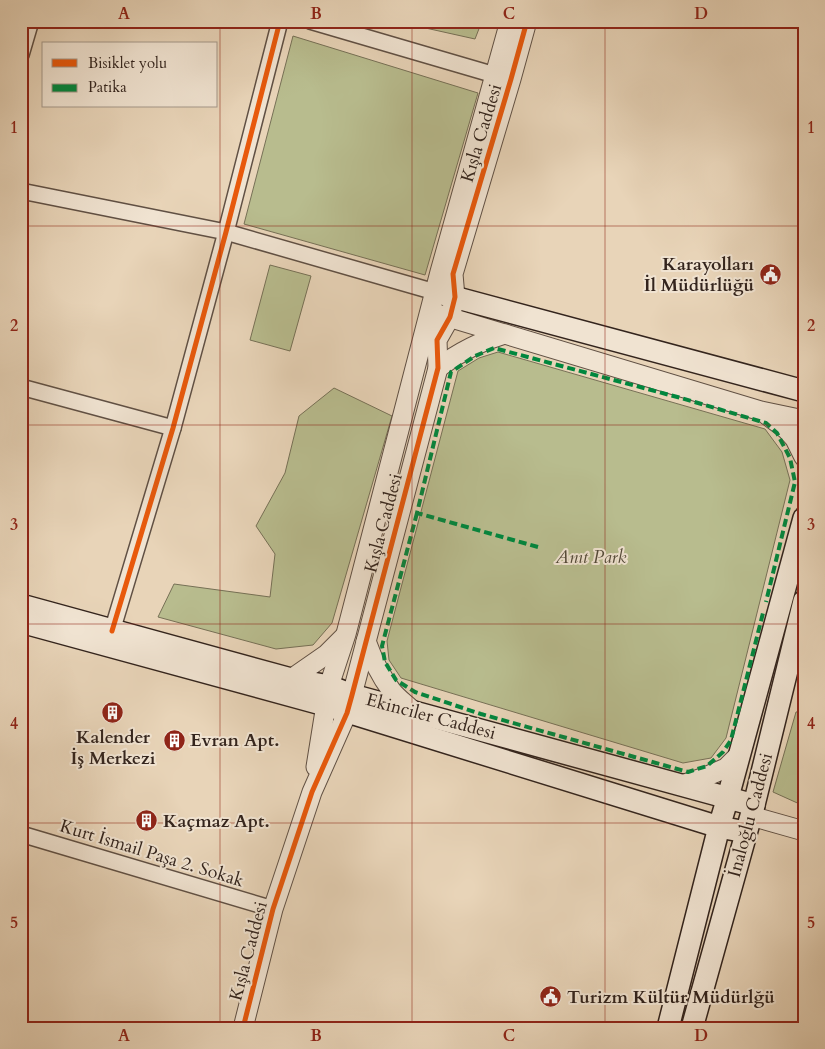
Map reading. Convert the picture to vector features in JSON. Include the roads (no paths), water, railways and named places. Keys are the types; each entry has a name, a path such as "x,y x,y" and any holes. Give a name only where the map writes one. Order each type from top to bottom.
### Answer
{"main road":[{"path":"442,304 799,386"},
{"name":"İnaloğlu Caddesi","path":"668,1028 719,827 804,518"},
{"name":"İnaloğlu Caddesi","path":"692,1028 751,818 804,601"},
{"name":"Ekinciler Caddesi","path":"21,605 291,679 349,704 719,827 751,818"},
{"name":"Ekinciler Caddesi","path":"21,622 327,696"},
{"name":"Ekinciler Caddesi","path":"349,704 414,712 728,797 751,818"}],"street":[{"path":"21,55 30,21"},
{"path":"112,631 173,428 280,21"},
{"path":"310,21 503,77 510,21"},
{"name":"Kışla Caddesi","path":"243,1028 273,909 312,792 349,704 438,368 436,340 442,304 454,274 503,77 527,21"},
{"path":"21,191 226,232 442,304 505,334 762,411 804,420"},
{"path":"312,792 327,696 442,304"},
{"path":"438,368 455,355 491,338 505,334"},
{"path":"21,387 173,428"},
{"path":"762,411 786,429 795,439 804,457"},
{"path":"291,679 326,654 346,634"},
{"path":"366,641 371,656 392,691 414,712"},
{"path":"682,785 726,768 740,754"},
{"name":"Ekinciler Caddesi","path":"751,818 804,831"},
{"name":"Kurt İsmail Paşa 2. Sokak","path":"21,834 273,909"}],"place":[{"name":"Karayolları İl Müdürlüğü","path":"770,274"},
{"name":"Kalender İş Merkezi","path":"113,712"},
{"name":"Evran Apt.","path":"174,740"},
{"name":"Kaçmaz Apt.","path":"147,821"},
{"name":"Turizm Kültür Müdürlğü","path":"551,997"}],"park label":[{"name":"Anıt Park","path":"591,557"}]}
